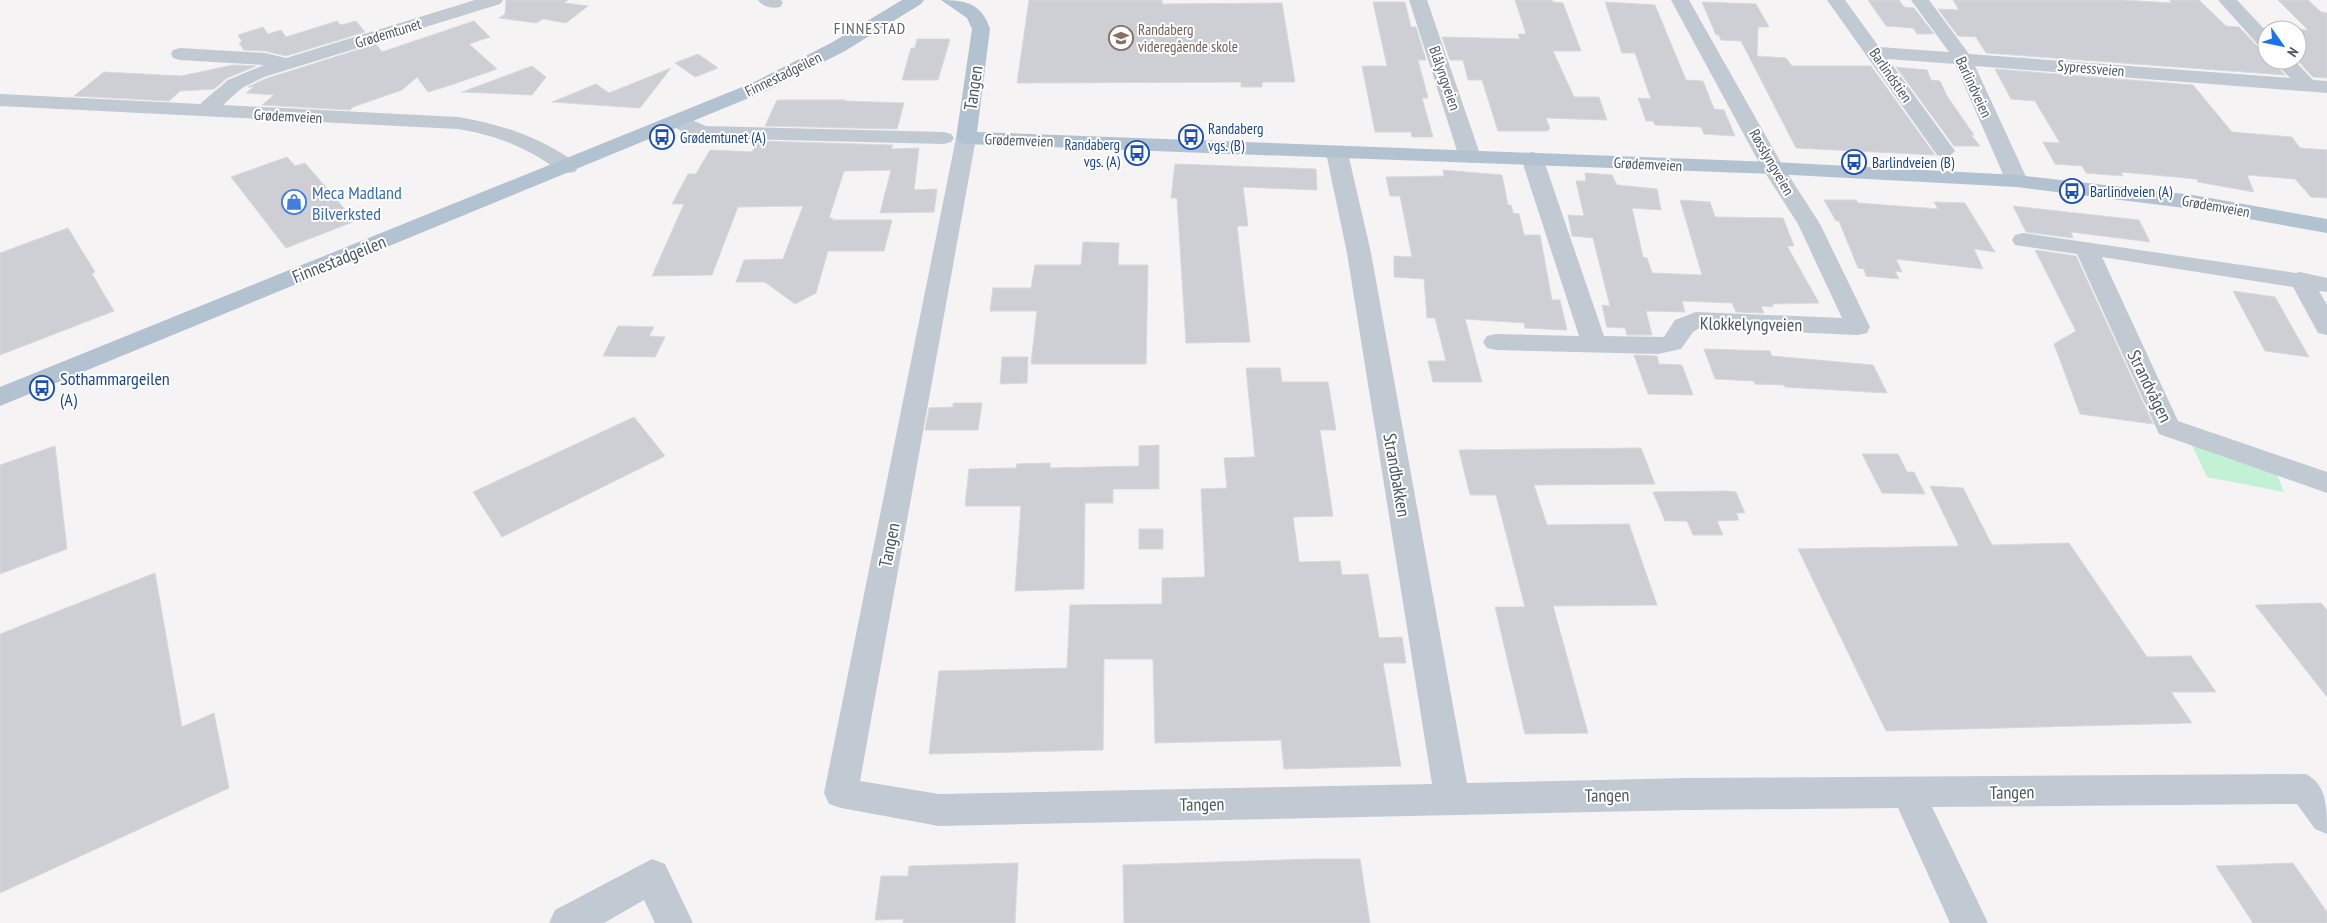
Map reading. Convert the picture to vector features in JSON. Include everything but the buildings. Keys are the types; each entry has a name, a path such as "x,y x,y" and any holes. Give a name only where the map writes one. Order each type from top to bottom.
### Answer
{"main road":[{"path":"950,0 974,14 982,29"},
{"path":"912,2 956,16 982,29"},
{"name":"Finnestadgeilen","path":"0,397 759,87 804,65 912,2"},
{"name":"Tangen","path":"955,138 982,29"},
{"name":"Grødemveien","path":"955,138 1337,153 1532,158 2018,181 2193,202 2327,226"}],"street":[{"name":"Grødemtunet","path":"204,111 241,80 282,65 494,0"},
{"name":"Blålyngveien","path":"1418,0 1470,156"},
{"name":"Røsslyngveien","path":"1680,0 1773,168 1809,224 1858,326"},
{"name":"Barlindstien","path":"1836,0 1944,150"},
{"name":"Barlindveien","path":"1920,0 1962,58 2018,181"},
{"path":"2227,0 2257,32"},
{"name":"Sypressveien","path":"1875,52 2327,87"},
{"path":"180,54 265,59 280,62 282,65"},
{"path":"2292,70 2306,85"},
{"name":"Grødemveien","path":"0,100 466,124 514,135 538,146 567,166"},
{"name":"Grødemveien","path":"678,120 691,128 706,132 955,138"},
{"name":"Tangen","path":"955,138 841,793 939,810 1687,794 2306,789 2327,818"},
{"name":"Strandbakken","path":"1337,153 1359,253 1452,798"},
{"path":"1532,158 1594,344"},
{"path":"2023,240 2327,285"},
{"name":"Strandvågen","path":"2086,248 2168,427 2327,483"},
{"path":"2300,280 2327,327"},
{"name":"Klokkelyngveien","path":"1496,342 1658,346 1672,343 1684,326 1696,320 1858,326"},
{"path":"1908,793 1969,923"},
{"path":"568,923 652,876 674,923"}],"green space":[{"path":"2191,443 2276,472 2284,492 2207,477"}],"place":[{"name":"Randaberg videregående skole","path":"1121,38"},
{"name":"Grødemtunet (A)","path":"662,137"},
{"name":"Randaberg vgs. (B)","path":"1191,137"},
{"name":"Randaberg vgs. (A)","path":"1137,153"},
{"name":"Barlindveien (B)","path":"1854,162"},
{"name":"Barlindveien (A)","path":"2072,191"},
{"name":"Meca Madland Bilverksted","path":"294,202"},
{"name":"Sothammargeilen (A)","path":"42,388"}],"district":[{"name":"FINNESTAD","path":"870,28"}]}
